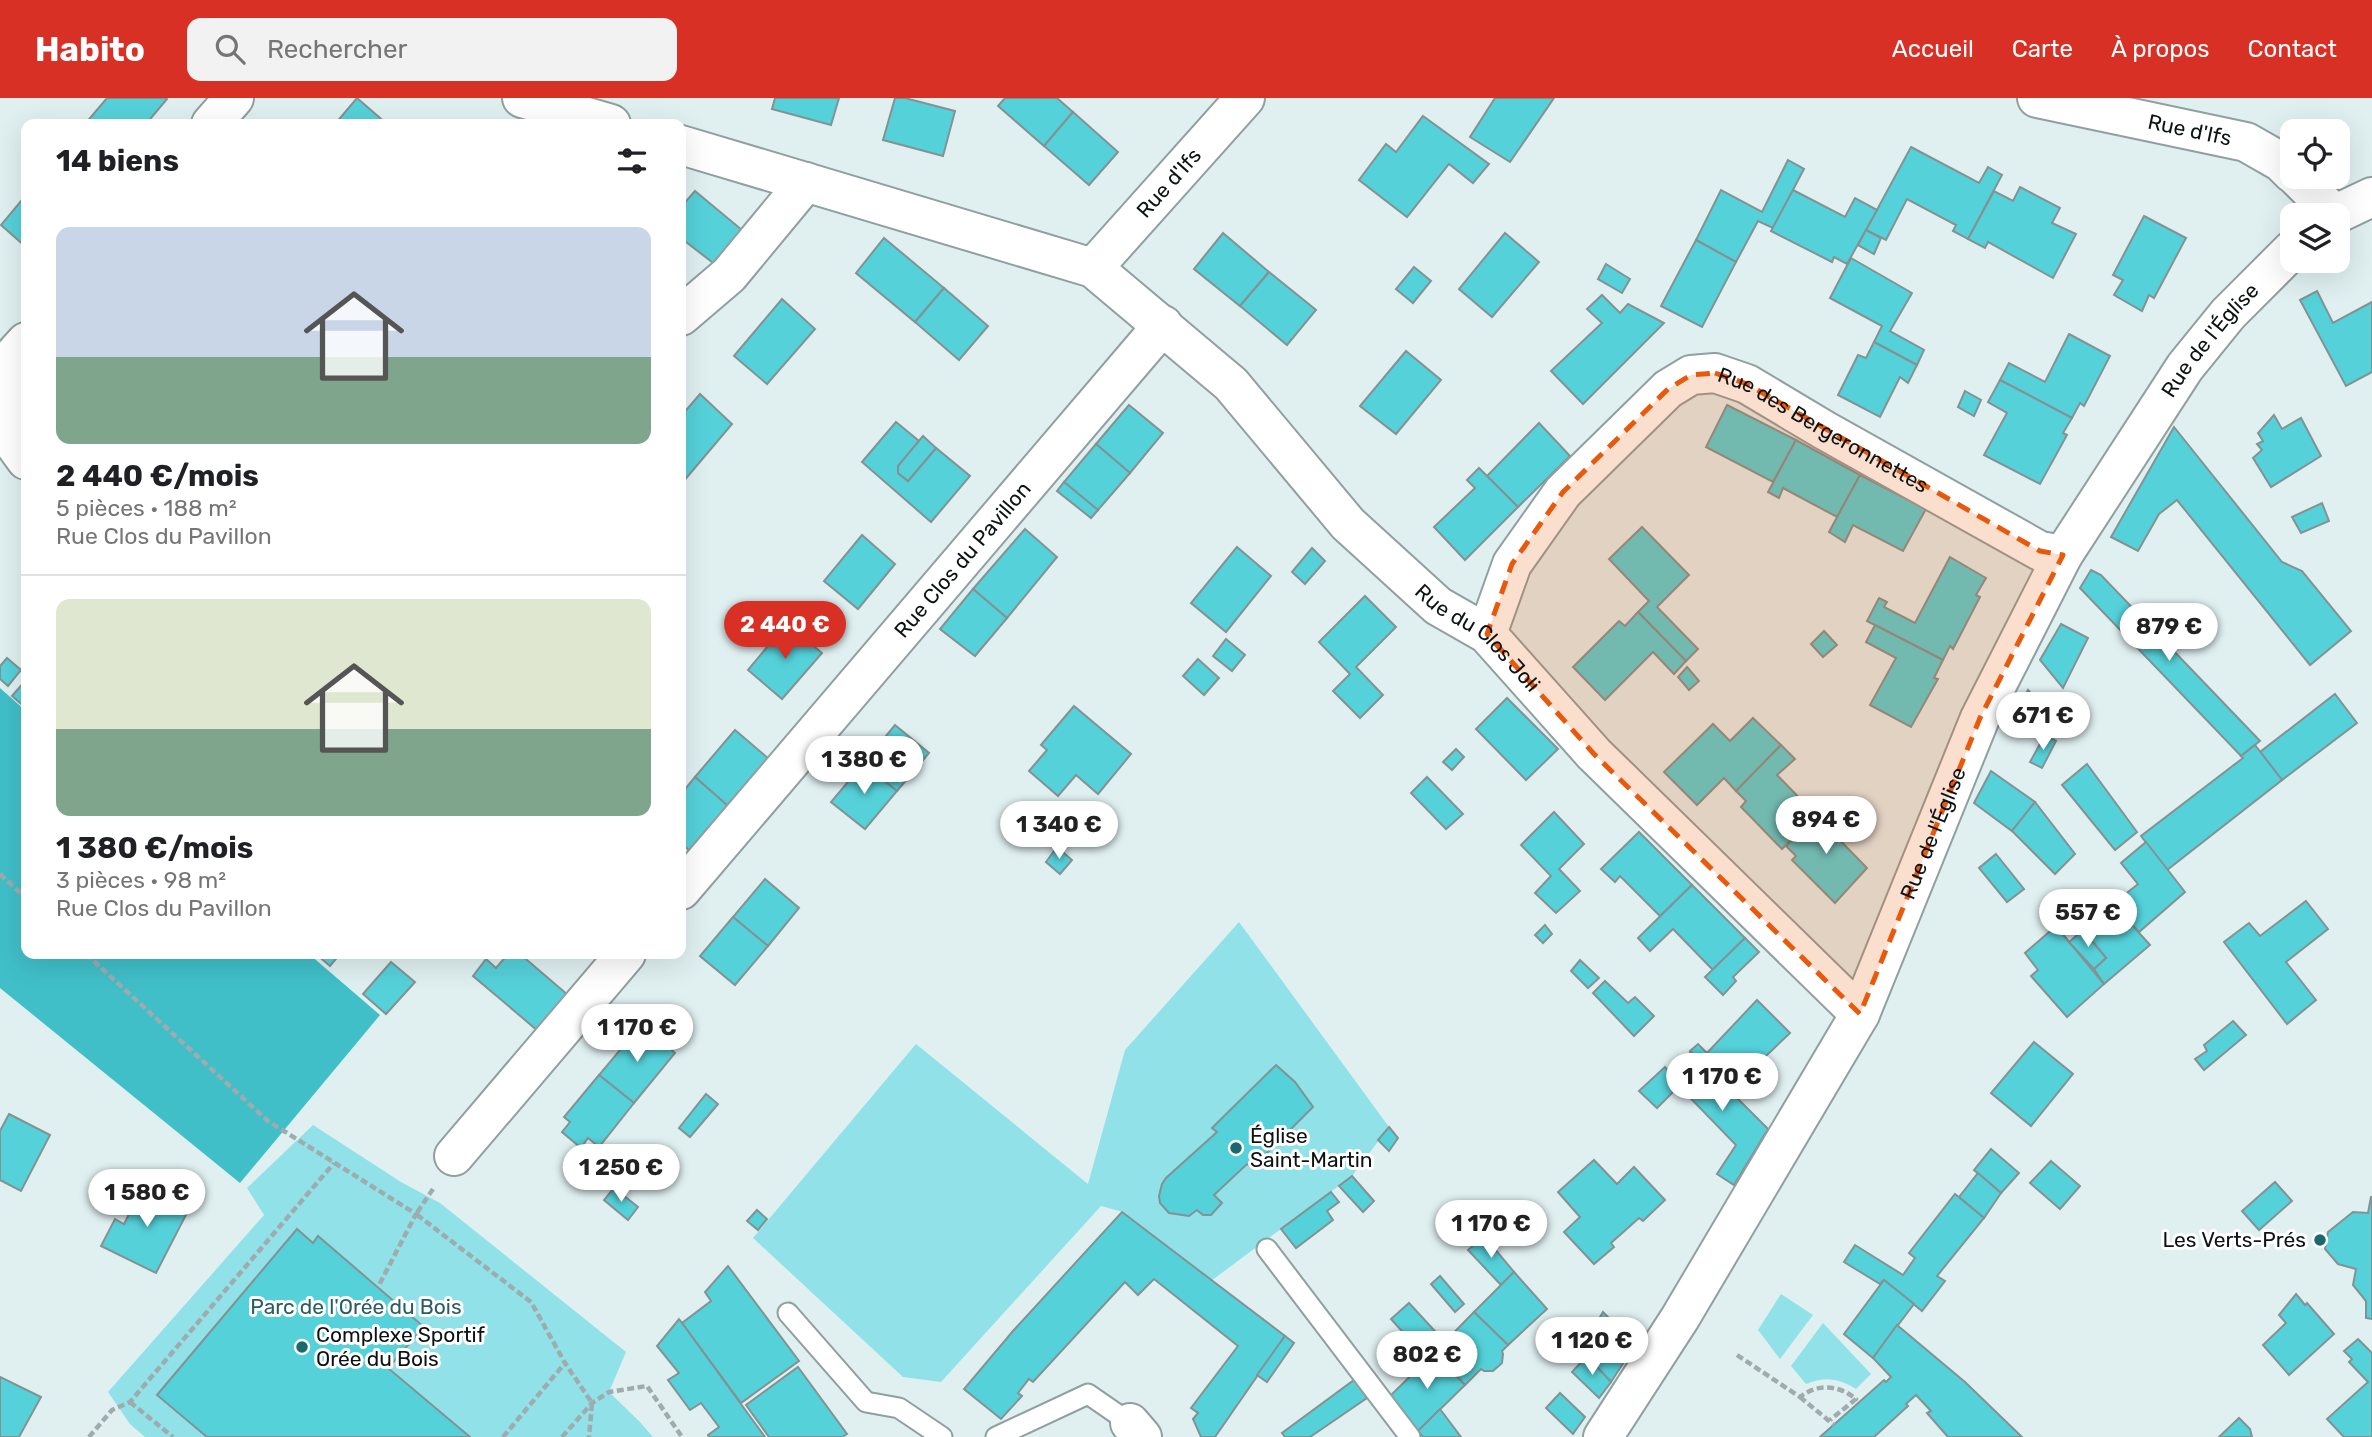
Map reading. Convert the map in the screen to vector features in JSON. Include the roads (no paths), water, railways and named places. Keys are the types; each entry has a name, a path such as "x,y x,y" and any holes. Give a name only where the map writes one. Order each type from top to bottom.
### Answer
{"street":[{"path":"215,119 234,98"},
{"path":"522,98 594,119"},
{"name":"Rue d'Ifs","path":"1093,268 1245,98"},
{"name":"Rue d'Ifs","path":"2037,98 2246,142 2280,161"},
{"path":"686,146 1093,268"},
{"path":"686,312 729,275 806,182"},
{"path":"2309,189 2323,203"},
{"path":"2350,208 2372,197"},
{"name":"Rue de l'Église","path":"1603,1437 1679,1318 1860,1014 1980,718 2063,555 2185,367 2228,314 2280,262"},
{"name":"Rue du Clos Joli","path":"1093,268 1231,384 1348,524 1438,606 1487,634 1594,754 1860,1014"},
{"name":"Rue Clos du Pavillon","path":"686,884 1163,325"},
{"path":"21,348 16,354 5,398 13,442 21,453"},
{"name":"Rue des Bergeronnettes","path":"1487,634 1512,564 1563,492 1668,389 1692,375 1715,373 1747,384 2040,551 2063,555"},
{"path":"454,1156 618,959"}],"lane":[{"path":"1268,1250 1410,1437"},
{"path":"788,1313 866,1402 899,1408 942,1437"},
{"path":"996,1437 1088,1394 1136,1430"}],"place":[{"name":"Église Saint-Martin","path":"1236,1148"},
{"name":"Les Verts-Prés","path":"2320,1240"},
{"name":"Complexe Sportif Orée du Bois","path":"302,1347"}],"park label":[{"name":"Parc de l'Orée du Bois","path":"356,1307"}]}
